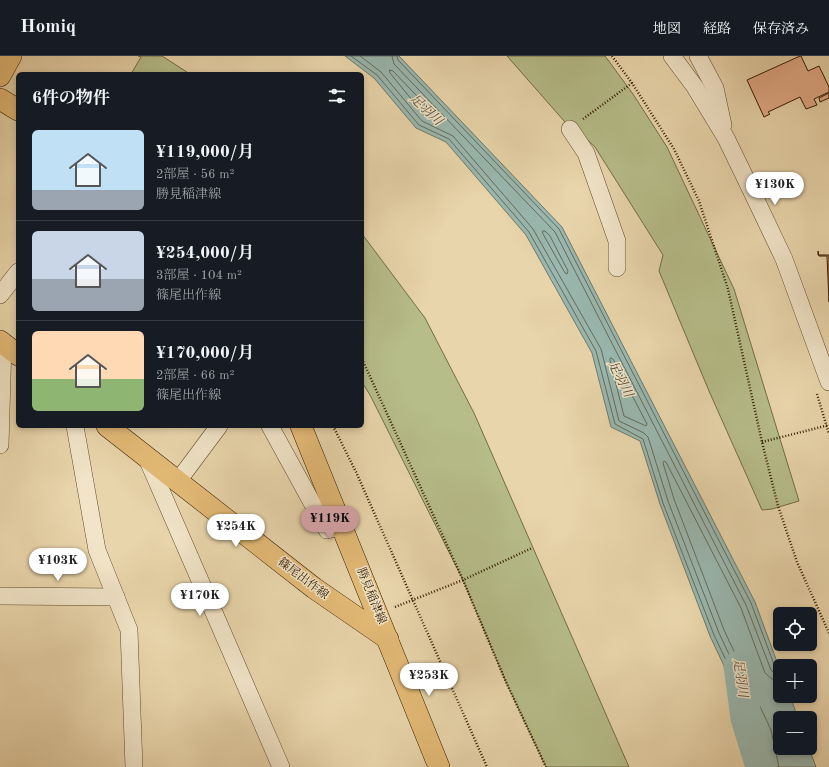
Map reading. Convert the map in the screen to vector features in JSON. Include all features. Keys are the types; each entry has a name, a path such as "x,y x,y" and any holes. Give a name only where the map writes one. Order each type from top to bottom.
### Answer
{"main road":[{"path":"0,76 11,56"},
{"path":"0,99 16,109"},
{"name":"篠尾出作線","path":"114,428 146,456 314,588 388,639"},
{"name":"勝見稲津線","path":"302,428 439,767"}],"street":[{"path":"672,56 695,87 726,138 784,259 829,382"},
{"path":"698,56 715,88 726,138"},
{"path":"570,129 586,153 617,241 617,268"},
{"path":"0,294 16,274"},
{"path":"0,445 7,347"},
{"path":"75,428 97,550 129,630 134,767"},
{"path":"178,481 218,428"},
{"path":"271,428 328,530 342,526"},
{"path":"146,456 280,767"},
{"path":"0,596 116,597"}],"path":[{"path":"612,56 632,83 674,149 699,201 728,289 762,442 778,506 797,562 829,633"},
{"path":"570,129 632,83"},
{"path":"364,363 463,580 506,682 546,767"},
{"path":"762,442 829,425"},
{"path":"334,428 356,472 487,767"},
{"path":"389,610 463,580 532,548"}],"green space":[{"path":"138,56 162,56 187,72 132,72 141,57"},
{"path":"507,56 605,56 633,94 667,147 734,289 799,501 772,509 762,510 709,391 659,271 663,255 595,147 565,122"},
{"path":"364,237 425,318 474,413 629,767 546,767 506,682 463,580 364,385"}],"water":[{"path":"345,56 399,56 562,227 755,602 776,659 773,659 773,703 793,703 795,711 773,711 773,755 812,755 816,767 765,767 757,736 710,636 660,504 640,441 611,427 592,353 526,235 446,142 416,128 374,78"}],"building":[{"path":"800,56 808,71 819,66 829,87 829,92 814,99 817,105 806,109 800,97 768,112 770,114 764,117 747,80"},
{"path":"829,93 829,98 820,102 819,98"},
{"path":"819,255 829,255 829,302 827,256"}],"waterway":[{"name":"足羽川","path":"739,666 746,718 761,767"}]}
